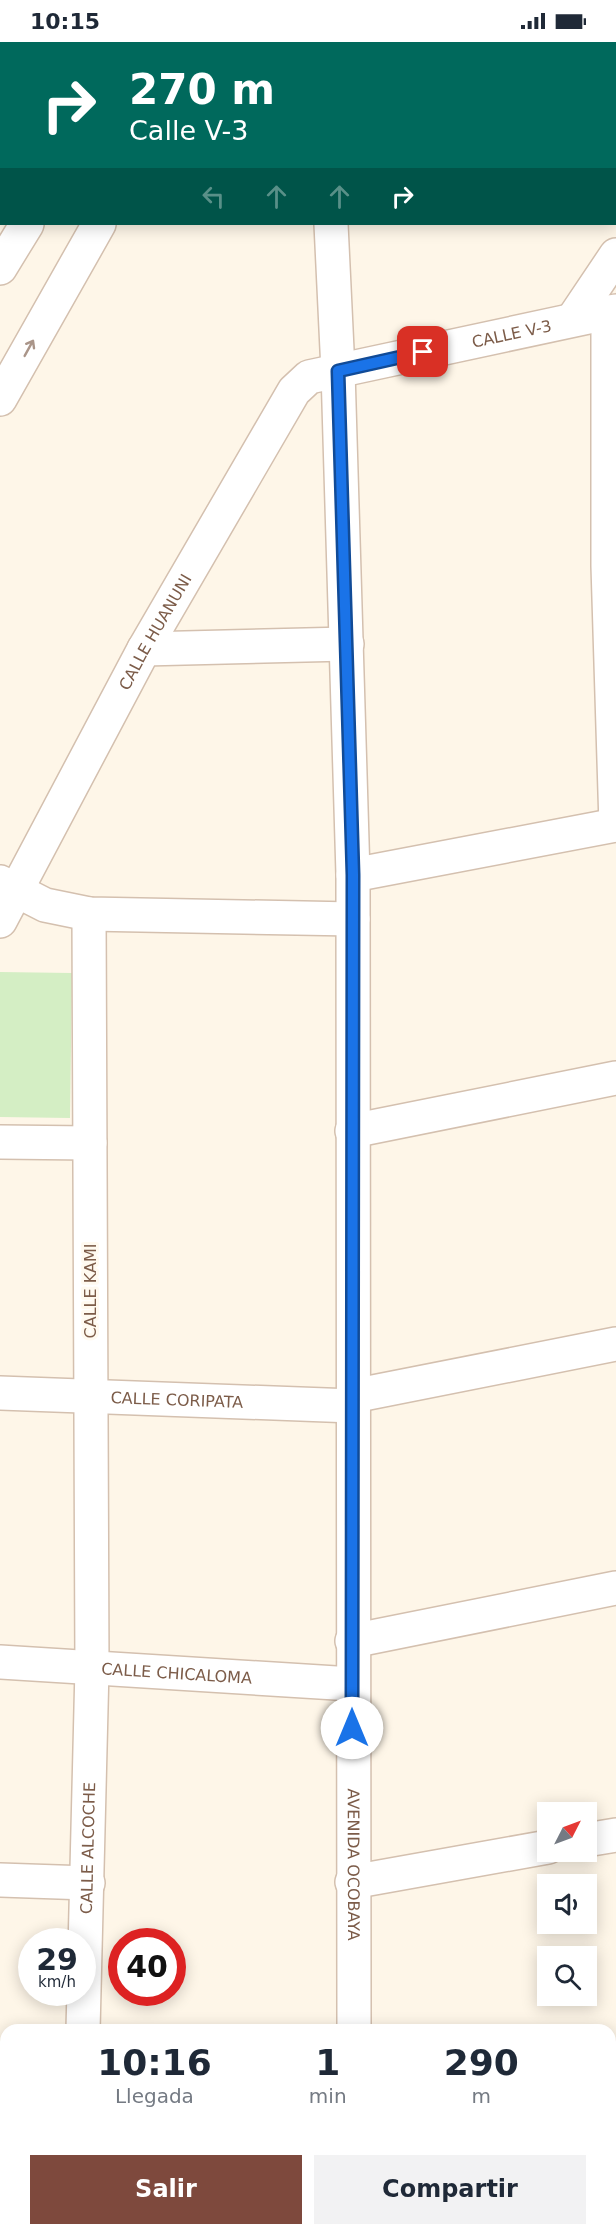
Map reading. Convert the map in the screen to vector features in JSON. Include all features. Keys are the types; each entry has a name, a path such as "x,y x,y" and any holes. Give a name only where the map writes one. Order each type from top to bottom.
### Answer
{"street":[{"path":"0,268 26,225"},
{"path":"0,399 98,225"},
{"name":"AVENIDA OCOBAYA","path":"330,225 338,371 353,875 352,1882 354,2024"},
{"path":"573,318 616,255"},
{"path":"353,875 616,825 612,565 612,312"},
{"name":"CALLE V-3","path":"338,371 573,318 612,312"},
{"name":"CALLE HUANUNI","path":"0,921 8,887 294,391 309,377 338,371"},
{"path":"144,649 347,644"},
{"path":"8,887 45,905 89,914 353,919"},
{"name":"CALLE KAMI","path":"89,914 92,1668"},
{"path":"352,1131 616,1078"},
{"path":"0,1142 90,1143"},
{"name":"CALLE CORIPATA","path":"0,1393 353,1401 616,1344"},
{"path":"352,1641 616,1588"},
{"name":"CALLE CHICALOMA","path":"0,1662 352,1684"},
{"name":"CALLE ALCOCHE","path":"83,2024 92,1668"},
{"path":"597,1838 616,1834"},
{"path":"352,1882 537,1849"},
{"path":"0,1880 88,1884"}],"green space":[{"path":"0,972 72,973 70,1118 0,1117"}],"route":[{"path":"352,1728 353,875 338,371 423,352"}]}
